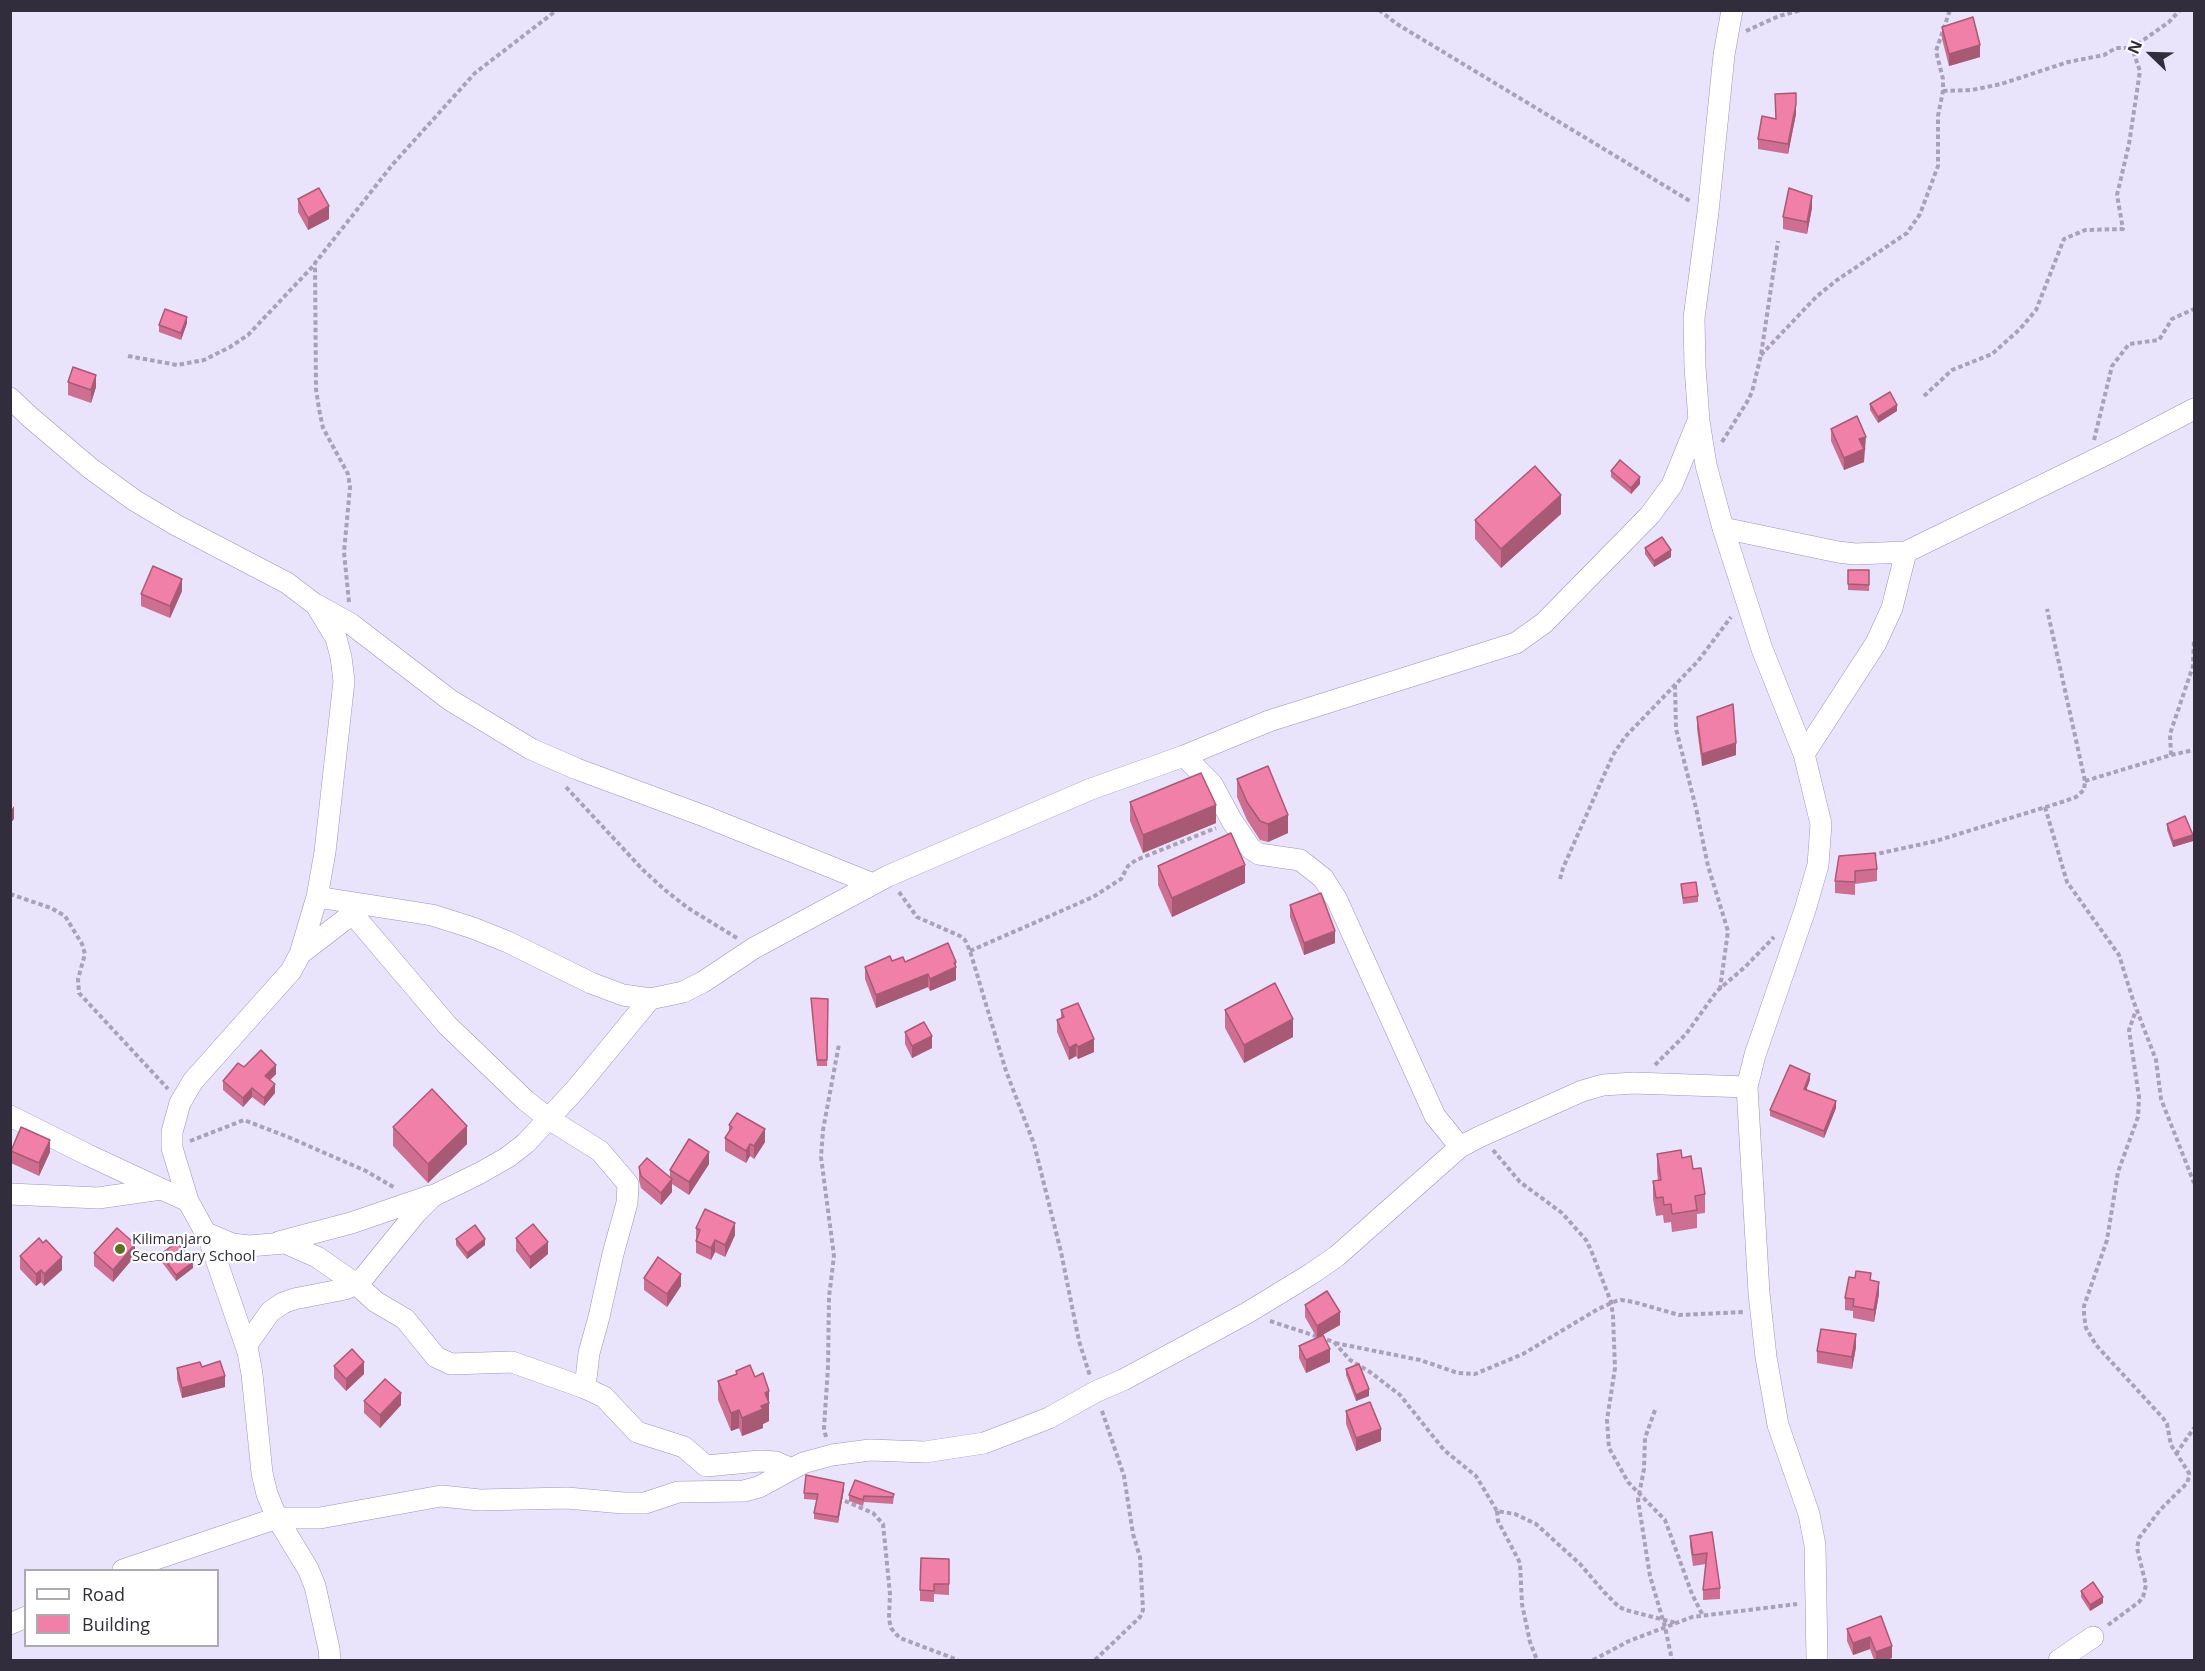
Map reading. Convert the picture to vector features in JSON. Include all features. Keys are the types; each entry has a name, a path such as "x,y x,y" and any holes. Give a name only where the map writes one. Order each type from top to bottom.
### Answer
{"street":[{"path":"1732,10 1726,40 1694,318 1698,421 1706,465 1723,528 1762,649 1804,754 1821,824 1818,865 1805,910 1755,1055 1747,1087 1760,1310 1778,1425 1809,1514 1815,1545 1817,1660"},
{"path":"10,398 90,468 134,500 287,583 316,605 351,624 438,691 531,748 577,769 881,880"},
{"path":"1723,528 1838,552 1855,554 1906,552 2194,409"},
{"path":"317,897 359,908 432,915 508,942 591,983 623,994 650,999 670,996 694,987 754,948 881,880 1091,789 1184,756 1269,721 1516,643 1531,634 1650,515 1672,485 1698,421"},
{"path":"1804,754 1876,644 1892,608 1906,552"},
{"path":"316,605 336,638 344,681 325,852 317,897 300,954 291,971 194,1081 180,1103 172,1132 172,1148 188,1200 206,1233 246,1346 252,1374 262,1473 267,1494 277,1518 308,1569 315,1586 330,1660"},
{"path":"1184,756 1212,784 1232,821 1251,849 1259,854 1300,860 1323,878 1336,900 1436,1116 1460,1147"},
{"path":"300,954 359,908"},
{"path":"359,908 447,1025 525,1100 549,1119 600,1151 628,1184 627,1203 589,1353 585,1388"},
{"path":"279,1243 351,1223 425,1198 508,1157 526,1143 576,1089 650,999"},
{"path":"126,1569 277,1518 320,1518 441,1496 480,1500 567,1498 645,1503 678,1492 744,1491 759,1487 803,1462 832,1455 870,1450 925,1452 978,1445 1049,1418 1246,1313 1337,1256 1460,1147 1479,1137 1582,1091 1603,1085 1634,1083 1747,1087"},
{"path":"10,1116 88,1155 188,1200"},
{"path":"10,1194 98,1198 161,1189"},
{"path":"246,1346 270,1312 282,1303 345,1289 356,1284 416,1213 425,1198"},
{"path":"206,1233 232,1244 249,1246 285,1243 317,1257 356,1284 376,1302 405,1319 430,1351 443,1361 459,1365 512,1362 585,1388 604,1397 637,1432 684,1447 706,1466 760,1461 776,1462 792,1469"},
{"path":"10,1624 24,1618"},
{"path":"2059,1660 2093,1636"}],"path":[{"path":"128,356 177,365 204,360 248,335 315,263 393,164 475,73 557,10"},
{"path":"1379,10 1397,24 1708,212"},
{"path":"1726,40 1779,16 1801,10"},
{"path":"1761,355 1830,286 1896,241 1913,226 1920,214 1938,166 1938,116 1943,91 1936,51 1950,10"},
{"path":"1943,91 1972,90 2001,84 2068,62 2103,55 2116,48 2132,48 2169,22 2180,10"},
{"path":"1924,396 1952,370 1992,354 2020,329 2036,310 2064,239 2085,230 2123,229 2117,195 2140,71 2132,48"},
{"path":"1706,465 1748,402 1761,355 1778,241"},
{"path":"315,263 316,389 319,409 322,428 348,474 350,488 344,552 351,624"},
{"path":"2087,464 2112,366 2129,344 2159,340 2172,319 2194,309"},
{"path":"1560,879 1614,755 1625,738 1698,661 1746,598"},
{"path":"1868,856 1936,841 2081,794 2085,781 2048,609"},
{"path":"2171,754 2170,734 2193,666 2194,639"},
{"path":"1675,684 1676,729 1708,866 1728,931 1720,989"},
{"path":"2085,781 2171,754 2194,750"},
{"path":"563,783 643,870 665,890 688,908 754,948"},
{"path":"2045,807 2067,882 2115,947 2156,1060 2161,1099 2194,1183"},
{"path":"970,951 1093,897 1121,879 1128,867 1136,860 1232,821"},
{"path":"881,880 917,917 965,940 1006,1071 1034,1144 1061,1252 1079,1341 1124,1476 1133,1534 1140,1557 1143,1610 1140,1617 1095,1660"},
{"path":"10,894 51,908 65,916 82,944 85,954 78,979 79,993 169,1090 176,1119"},
{"path":"1634,1083 1686,1034 1720,989 1776,935"},
{"path":"2093,1636 2139,1602 2143,1596 2146,1586 2137,1548 2139,1538 2160,1510 2187,1483 2189,1477 2189,1473 2176,1454 2163,1418 2096,1346 2086,1328 2084,1315 2107,1240 2118,1172 2138,1117 2139,1097 2129,1030 2136,1010"},
{"path":"832,1455 824,1428 829,1298 834,1256 821,1157 823,1130 838,1044"},
{"path":"172,1148 244,1120 288,1137 425,1198"},
{"path":"1479,1137 1488,1144 1520,1182 1562,1213 1586,1240 1611,1302 1615,1368 1607,1420 1607,1440 1624,1477 1665,1520 1692,1594 1703,1616"},
{"path":"1246,1313 1334,1342 1420,1360 1458,1373 1475,1374 1523,1354 1611,1302 1622,1300 1687,1316 1760,1310"},
{"path":"1334,1342 1350,1359 1400,1395 1444,1450 1476,1476 1497,1510 1498,1521 1520,1563 1522,1604 1530,1642 1537,1660"},
{"path":"1655,1410 1645,1438 1639,1510 1650,1576 1672,1660"},
{"path":"2176,1454 2194,1428"},
{"path":"837,1498 873,1513 883,1524 891,1628 900,1638 958,1660"},
{"path":"1497,1510 1515,1514 1536,1524 1580,1564 1619,1607 1676,1623"},
{"path":"1593,1660 1629,1641 1676,1623 1703,1616 1816,1601"}],"building":[{"path":"1973,17 1980,45 1949,54 1942,27"},
{"path":"1796,93 1788,144 1758,139 1762,116 1776,119 1775,94"},
{"path":"319,188 329,206 308,218 298,199"},
{"path":"1789,188 1812,196 1807,222 1783,217"},
{"path":"165,309 187,317 181,333 159,325"},
{"path":"73,367 96,375 91,390 68,382"},
{"path":"1890,392 1897,405 1878,417 1870,404"},
{"path":"1857,416 1866,437 1859,439 1864,449 1844,458 1831,429"},
{"path":"1620,460 1640,477 1631,488 1611,471"},
{"path":"1535,466 1561,495 1501,549 1475,520"},
{"path":"1662,537 1671,550 1654,561 1645,548"},
{"path":"153,566 182,579 170,606 141,594"},
{"path":"1848,570 1869,570 1869,585 1848,584"},
{"path":"1733,704 1736,743 1702,754 1697,717"},
{"path":"1268,766 1288,815 1268,824 1260,821 1247,802 1237,779"},
{"path":"1201,773 1216,805 1143,835 1130,802"},
{"path":"2185,816 2193,835 2173,841 2167,824"},
{"path":"1231,833 1245,865 1172,898 1158,866"},
{"path":"1875,853 1877,869 1855,871 1855,882 1835,881 1839,856"},
{"path":"1696,882 1698,896 1683,898 1681,884"},
{"path":"1321,893 1335,931 1304,943 1290,905"},
{"path":"948,943 956,967 930,979 928,974 876,995 865,967 890,956 892,961 903,957 905,962"},
{"path":"1275,983 1293,1019 1244,1045 1225,1010"},
{"path":"811,998 828,999 827,1060 817,1060"},
{"path":"1078,1003 1094,1039 1078,1047 1076,1044 1069,1048 1057,1020 1064,1017 1061,1010"},
{"path":"924,1022 932,1036 912,1046 905,1032"},
{"path":"261,1050 276,1065 265,1076 275,1084 264,1098 252,1088 243,1098 223,1081 238,1063 244,1067"},
{"path":"1790,1065 1810,1074 1804,1089 1836,1101 1824,1131 1770,1110"},
{"path":"432,1089 467,1126 428,1164 393,1127"},
{"path":"737,1113 765,1129 754,1146 750,1144 746,1151 725,1138 732,1127 729,1125"},
{"path":"21,1127 50,1140 39,1163 11,1151"},
{"path":"689,1139 709,1152 689,1182 670,1170"},
{"path":"1681,1150 1682,1158 1691,1156 1693,1169 1701,1168 1705,1194 1695,1196 1697,1210 1672,1214 1671,1204 1664,1205 1663,1197 1656,1198 1653,1181 1661,1180 1657,1154"},
{"path":"647,1158 672,1179 661,1193 641,1176 639,1167"},
{"path":"705,1209 735,1223 725,1245 715,1240 711,1248 696,1241 700,1230 696,1228"},
{"path":"533,1224 548,1242 530,1257 516,1238"},
{"path":"475,1225 485,1239 467,1253 456,1239"},
{"path":"117,1228 135,1244 113,1270 94,1253"},
{"path":"39,1238 43,1243 46,1240 62,1257 44,1274 41,1270 36,1274 20,1256"},
{"path":"177,1242 193,1262 176,1275 161,1254"},
{"path":"658,1257 681,1274 667,1294 644,1278"},
{"path":"1856,1271 1871,1273 1870,1280 1879,1282 1874,1310 1853,1306 1854,1299 1845,1298 1849,1277 1855,1278"},
{"path":"1327,1291 1340,1312 1317,1326 1305,1305"},
{"path":"1821,1329 1856,1334 1852,1357 1817,1351"},
{"path":"1323,1335 1330,1349 1306,1360 1299,1346"},
{"path":"352,1349 364,1362 346,1379 334,1366"},
{"path":"220,1361 225,1376 182,1388 177,1368 200,1362 202,1367"},
{"path":"1359,1364 1369,1389 1356,1395 1346,1369"},
{"path":"750,1365 755,1377 763,1373 769,1391 765,1393 769,1403 761,1406 763,1409 742,1418 739,1410 731,1413 718,1381 737,1374 736,1371"},
{"path":"385,1379 401,1393 380,1415 364,1401"},
{"path":"1370,1402 1381,1429 1356,1438 1346,1411"},
{"path":"806,1475 844,1483 838,1517 814,1513 818,1494 804,1493"},
{"path":"855,1480 894,1494 893,1497 864,1496 863,1500 849,1495"},
{"path":"1712,1532 1720,1588 1703,1590 1707,1553 1693,1555 1690,1536"},
{"path":"921,1558 949,1559 949,1584 934,1584 934,1591 920,1590"},
{"path":"2093,1582 2103,1597 2090,1605 2081,1591"},
{"path":"1881,1616 1892,1646 1876,1652 1870,1637 1853,1643 1847,1629"}],"place":[{"name":"Kilimanjaro Secondary School","path":"120,1249"}]}
